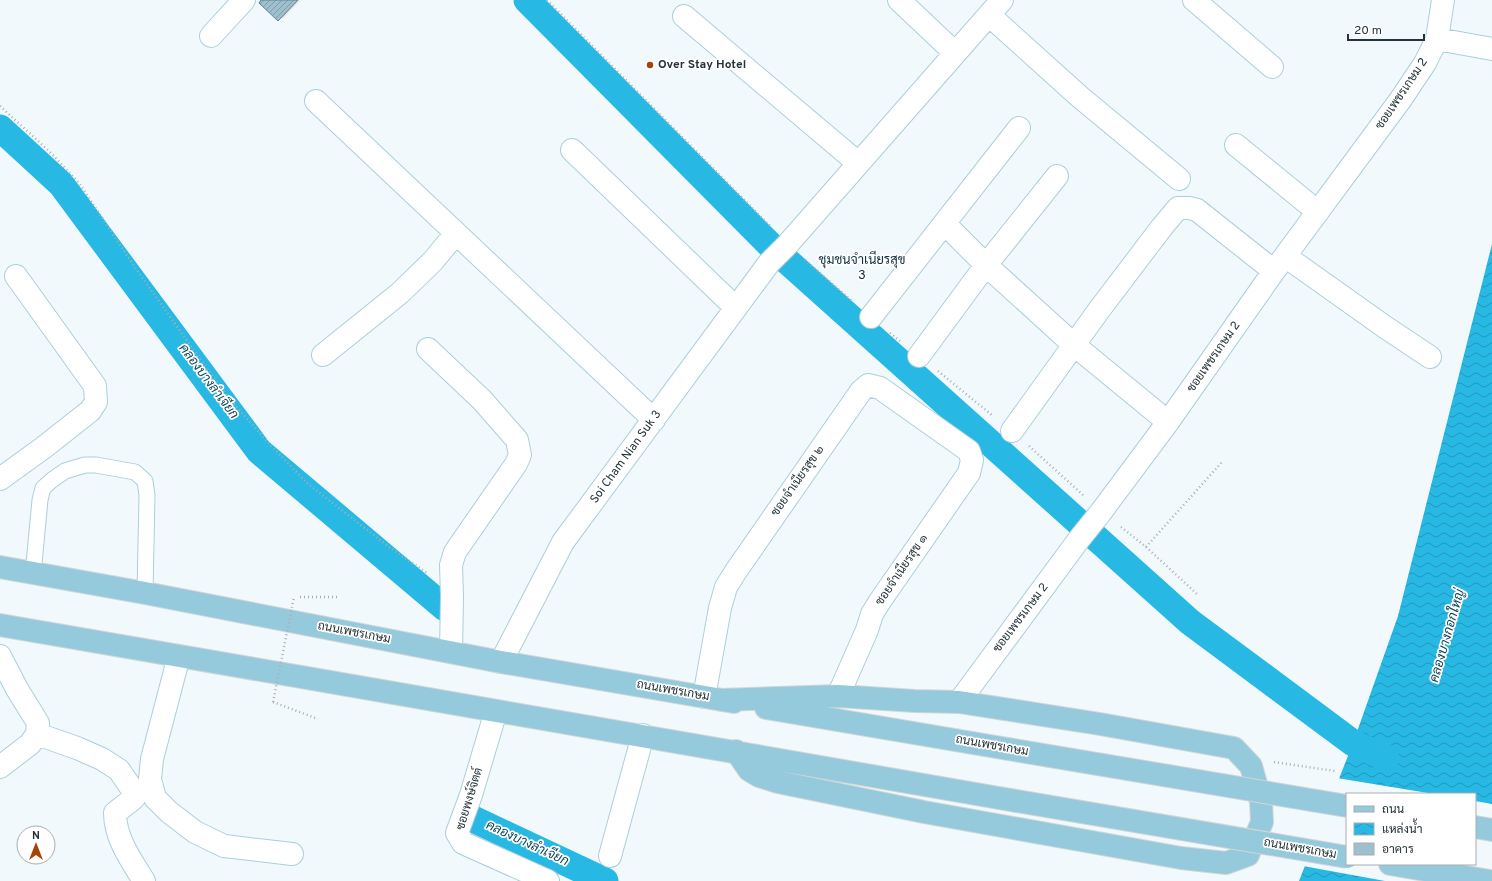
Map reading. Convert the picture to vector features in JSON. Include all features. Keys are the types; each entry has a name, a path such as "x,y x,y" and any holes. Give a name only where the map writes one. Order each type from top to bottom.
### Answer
{"main road":[{"name":"ถนนเพชรเกษม","path":"0,567 145,593 501,662 1346,806"},
{"name":"ถนนเพชรเกษม","path":"0,625 1346,857"},
{"path":"712,698 838,696 959,702 1100,724 1234,748 1251,766 1261,802 1262,822 1248,855 1226,863 1181,858 924,812 778,782 759,776 749,770 736,751"},
{"path":"1476,827 1492,830"},
{"path":"1396,865 1490,881"}],"street":[{"path":"212,36 244,0"},
{"path":"900,0 955,53"},
{"path":"1194,0 1272,67"},
{"name":"ซอยเพชรเกษม 2","path":"959,702 1168,422 1280,263 1405,93 1425,63 1437,39 1444,0"},
{"path":"996,8 1080,97 1179,179"},
{"name":"Soi Cham Nian Suk 3","path":"501,662 563,542 736,308 780,252 996,8"},
{"path":"684,16 858,163"},
{"path":"1437,39 1492,49"},
{"path":"316,101 654,420"},
{"path":"870,317 945,224 1019,128"},
{"path":"1236,145 1318,212"},
{"path":"572,150 736,308"},
{"path":"919,356 986,265 1057,176"},
{"path":"1012,431 1074,344 1178,208 1197,210 1385,327 1430,357"},
{"path":"945,224 986,265 1074,344 1168,422"},
{"path":"323,355 400,293 432,261 456,233"},
{"path":"0,479 90,411 96,402 95,386 16,276"},
{"path":"428,349 482,400 516,440 520,455 516,464 455,552 451,565 451,652"},
{"name":"ซอยจำเนียรสุข ๒","path":"712,698 720,608 726,587 862,391 868,385 880,388 968,451"},
{"name":"ซอยจำเนียรสุข ๑","path":"838,696 867,630 872,614 969,473 972,460 968,451"},
{"path":"0,656 17,689 38,723 37,734 30,744 0,767"},
{"path":"179,656 152,759 150,779 155,798 195,832 224,846 292,854"},
{"name":"ซอยพงษ์จิตต์","path":"496,711 471,795 457,833 463,844 548,881"},
{"path":"37,734 77,748 102,759 119,770 134,792 134,798 115,813 115,822 123,846 144,881"},
{"path":"610,856 643,735"}],"lane":[{"path":"33,574 40,500 43,488 65,471 85,465 96,465 135,472 145,481 147,495 145,593"}],"path":[{"path":"546,0 780,252 870,317 1012,431 1092,524 1146,547 1197,594"},
{"path":"0,106 50,152 78,183 136,269 208,370 239,409 287,462 307,483 389,547 436,579 451,585"},
{"path":"1146,547 1222,462"},
{"path":"318,719 273,702 294,597 339,597"},
{"path":"1269,761 1335,771"}],"water":[{"name":"คลองบางกอกใหญ่","path":"1492,244 1492,812 1472,881 1299,881 1353,743 1398,616"}],"pier":[{"path":"1337,778 1428,793 1346,793 1346,865 1476,865 1476,801 1492,804 1492,819 1474,881 1385,881 1303,866"}],"building":[{"path":"261,0 298,0 278,21 259,3"}],"waterway":[{"path":"527,0 777,252 1190,622 1353,743 1386,758"},
{"name":"คลองบางลำเจียก","path":"0,128 61,184 259,451 445,608"},
{"name":"คลองบางลำเจียก","path":"471,818 605,881"}],"place":[{"name":"Over Stay Hotel","path":"650,65"}],"district":[{"name":"ชุมชนจำเนียรสุข 3","path":"862,268"}]}
